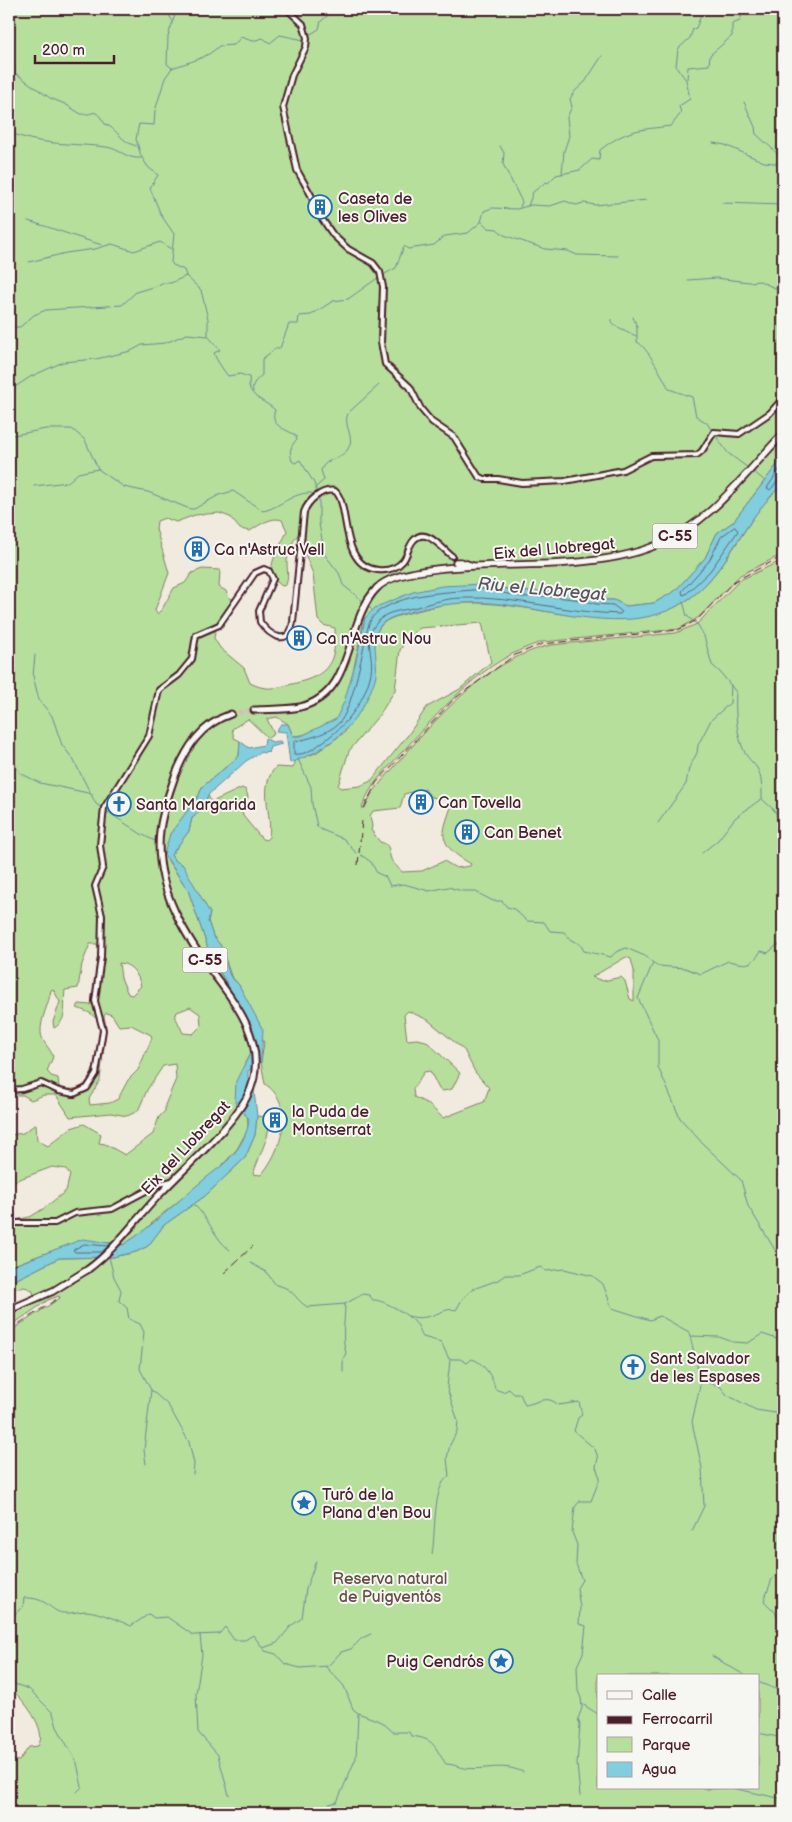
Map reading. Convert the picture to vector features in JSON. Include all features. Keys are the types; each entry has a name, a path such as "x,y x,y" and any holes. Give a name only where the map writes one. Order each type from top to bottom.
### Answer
{"highway":[{"name":"Eix del Llobregat","path":"457,564 484,567 606,559 659,544 682,533 708,515 783,434"},
{"name":"Eix del Llobregat","path":"375,590 392,578 406,574 602,562 626,558 666,544 684,535 716,511 783,438"},
{"path":"440,571 457,564 452,556"},
{"name":"C-55","path":"457,564 472,570"},
{"name":"Eix del Llobregat","path":"9,1309 89,1269"}],"main road":[{"name":"Eix del Llobregat","path":"254,710 299,707 316,700 328,692 342,672 360,612 375,590"},
{"name":"Eix del Llobregat","path":"89,1269 233,1118 247,1097 253,1082 255,1068 254,1044 246,1021 178,918 167,892 162,872 159,836 170,792 184,756 192,742 213,723 231,714"}],"street":[{"path":"288,9 303,24 307,40 286,91 283,114 297,168 312,196 318,213 337,239 351,251 373,263 380,272 383,287 381,342 385,364 410,387 421,409 434,424 454,437 477,474 483,479 526,483 547,480 565,481 623,470 649,456 696,455 702,452 714,432 739,434 770,413 783,398"},
{"path":"9,1090 22,1089 41,1083 59,1091 74,1094 87,1088 96,1074 103,1030 94,1001 101,957 102,916 95,886 103,867 100,847 103,809 148,736 159,690 177,676 191,661 196,635 219,626 258,570 268,570 273,579 260,611 260,622 270,633 279,638 285,636 291,630 304,512 310,502 326,490 334,491 340,497 344,523 350,543 360,560 370,567 383,570 396,566 405,558 413,541 420,536 431,538 452,556"},
{"path":"9,1223 55,1222 75,1213 112,1210 159,1184 172,1181"}],"shaded area":[{"path":"783,554 782,560 740,580 697,624 676,633 571,643 531,649 514,658 459,697 382,781 371,795 365,809 362,808 378,778 438,713 456,695 505,659 527,647 542,642 667,632 719,595 740,575"}],"green space":[{"path":"9,9 783,9 783,457 733,522 717,533 705,558 675,591 654,603 626,606 614,600 597,600 584,595 547,591 523,592 482,584 466,586 365,618 345,700 336,719 328,725 310,733 293,736 288,724 277,717 267,719 274,734 268,738 248,719 232,729 234,738 240,741 239,756 202,787 199,795 170,834 168,861 188,890 211,957 252,1026 256,1042 245,1063 248,1129 237,1149 220,1168 144,1231 123,1245 95,1243 80,1245 50,1252 9,1267 9,1221 30,1217 43,1209 66,1191 70,1175 66,1169 52,1167 9,1183 9,1135 23,1133 36,1124 37,1140 48,1146 71,1128 84,1124 101,1134 99,1143 105,1144 125,1155 153,1134 159,1117 165,1111 165,1105 176,1079 175,1064 163,1066 147,1090 138,1111 127,1116 111,1113 70,1117 56,1095 44,1095 31,1100 23,1095 9,1095","holes":["219,513 230,517 240,529 250,531 270,520 282,520 287,531 272,566 275,580 282,586 286,585 288,575 287,562 292,544 300,533 302,532 305,535 305,554 313,574 318,620 323,625 335,628 334,653 326,668 319,674 300,682 273,688 264,688 250,683 244,668 220,648 214,638 216,627 233,599 229,598 226,591 219,587 220,570 202,569 192,573 185,583 174,588 157,614 155,610 169,573 156,529 157,521 165,518 176,522 195,515","90,944 97,944 99,948 91,1005 79,1004 77,1008 90,1013 99,1021 100,1037 93,1069 87,1082 76,1089 68,1089 59,1087 58,1078 51,1076 47,1071 53,1057 43,1040 41,1028 51,990 53,989 60,1002 53,1022 54,1028 62,1021 64,1016 65,990 78,988 82,964","119,963 128,965 134,970 141,986 132,995 128,994 121,978","190,1007 200,1014 201,1026 193,1034 183,1033 175,1016 177,1012","106,1013 112,1015 119,1026 131,1025 151,1035 152,1038 138,1070 128,1080 118,1099 110,1103 90,1105 89,1099 100,1080 106,1027 104,1016"]},
{"name":"Reserva natural de Puigventós","path":"783,483 783,554 740,575 699,617 679,629 542,642 502,660 465,687 432,719 379,778 369,792 362,808 365,808 371,795 382,781 437,720 479,681 501,665 525,653 551,645 676,633 697,624 740,580 783,560 783,1813 9,1813 9,1760 19,1761 29,1747 38,1746 40,1731 27,1706 9,1688 9,1332 60,1298 59,1296 48,1300 9,1327 9,1310 35,1297 32,1290 25,1287 9,1290 9,1283 59,1258 113,1257 136,1252 148,1246 164,1225 205,1196 245,1158 255,1135 257,1116 266,1117 269,1127 253,1174 261,1175 268,1165 275,1154 282,1129 283,1116 281,1104 275,1093 265,1084 261,1062 264,1043 239,985 231,976 221,946 213,936 208,921 210,913 171,855 189,831 192,818 202,810 208,795 211,802 242,788 246,790 248,797 242,812 243,816 262,839 266,840 269,837 270,828 266,792 270,775 276,767 293,768 296,760 316,753 345,732 374,648 377,631 385,622 397,616 431,607 462,603 496,604 606,619 625,619 653,615 685,602 709,581 766,502","holes":["482,623 491,662 460,689 427,707 408,735 371,781 360,786 341,788 338,786 349,751 380,714 395,690 400,650 408,637 420,628","425,789 431,797 449,800 452,803 444,837 448,847 471,864 470,866 456,868 444,861 422,871 402,872 391,859 388,846 380,842 371,830 370,816 373,811 400,808 404,794","626,957 631,959 634,971 634,1001 630,999 625,981 621,977 603,981 592,977","408,1011 428,1020 464,1050 475,1072 489,1088 484,1102 443,1118 428,1104 414,1097 413,1089 424,1072 430,1071 439,1089 443,1091 452,1089 460,1073 426,1041 417,1039 407,1040 404,1015"]}],"water":[{"path":"783,457 783,483 756,514 724,562 706,584 684,602 662,613 638,618 613,620 488,603 452,604 426,608 391,618 378,629 375,645 375,679 362,709 343,732 332,741 319,750 290,763 286,732 276,731 281,724 288,724 293,736 301,736 336,719 344,702 356,661 365,618 376,607 413,592 442,586 482,584 523,592 547,591 584,595 597,600 614,600 626,606 654,603 675,591 705,558 717,533 733,522"},
{"path":"265,738 272,742 280,741 282,744 270,747 268,753 266,751 264,753 261,752 246,761 208,795 202,810 192,818 189,831 171,855 174,860 183,865 210,913 208,921 213,936 221,946 230,976 239,985 263,1030 261,1062 248,1071 248,1078 253,1083 257,1116 255,1135 245,1158 205,1196 164,1225 148,1246 136,1252 113,1257 59,1258 9,1283 9,1267 83,1239 123,1245 154,1223 226,1162 244,1138 249,1119 235,1103 236,1081 256,1042 252,1026 211,957 188,890 164,854 170,834 199,795 202,787 239,756 240,741 249,748 264,745"}],"waterway":[{"path":"160,9 169,15 172,20"},
{"path":"177,9 168,36 167,64 172,68 165,78 155,111 154,125 139,124 136,139 141,156 148,167 158,175 150,188 161,215 174,234 171,262 173,265 184,270 186,276 201,290 208,319 208,336 220,350 214,353 224,371 228,376 240,374 249,377 249,386 252,392 275,410 274,420 276,424 296,436 297,439 290,452 291,458 295,463 300,460 314,483 319,499 319,524 325,555 339,573 343,585 364,602"},
{"path":"309,35 319,29 321,21 336,9"},
{"path":"528,206 533,192 546,182 548,183 556,175 580,170 592,159 599,160 600,150 609,143 633,132 671,126 681,113 679,106 690,99 686,80 676,66 678,49 690,38 693,29 696,28 702,13 706,9"},
{"path":"687,79 688,67 709,65 710,55 732,36 732,24 740,21 743,9"},
{"path":"172,68 203,57 219,46 234,45 241,37 252,41 263,38 270,43 280,35 304,40"},
{"path":"562,174 564,151 569,136 567,117 572,107 570,99 574,92 585,82 602,56"},
{"path":"9,71 15,73 50,98 65,104 81,114 96,113 105,124 126,141 136,146"},
{"path":"744,102 755,127 756,134 776,152 782,164"},
{"path":"9,132 44,142 110,148 132,157 141,158"},
{"path":"713,143 725,145 764,162 783,164"},
{"path":"500,146 504,153 503,164 522,202 520,207"},
{"path":"481,222 484,211 492,208 517,209 531,205 550,206 565,201 576,205 584,203 595,205 647,200"},
{"path":"722,203 783,205"},
{"path":"28,221 102,245"},
{"path":"383,275 396,268 404,246 408,249 434,245 445,236 468,233 481,222"},
{"path":"482,222 488,228 497,229 504,235 545,249 568,251 577,255 618,256"},
{"path":"29,262 112,244 134,251 160,242 171,249"},
{"path":"14,327 20,327 34,315 46,310 122,305 136,292 161,283 171,283 186,276"},
{"path":"253,392 256,380 262,375 262,359 275,349 280,348 289,324 298,324 299,316 311,315 333,301 348,299 379,277"},
{"path":"688,280 716,278 749,282 760,281 783,292"},
{"path":"633,317 637,327 637,342 641,344 650,356 669,389 692,397 696,416 707,423 712,431"},
{"path":"611,319 614,325 636,336"},
{"path":"9,391 30,377 63,362 96,359 131,351 142,345 165,343 187,334 208,336"},
{"path":"316,487 324,480 321,470 323,466 344,454 350,445 351,441 347,422 348,413 379,385"},
{"path":"9,436 46,429 72,429 85,440 98,469 124,487 148,492 190,509 194,509 219,495 233,491 263,511 295,496 309,493 316,494"},
{"path":"715,435 728,453 748,468"},
{"path":"34,486 68,482 78,473 98,469"},
{"path":"754,472 765,481"},
{"path":"683,601 687,616 698,625 704,636 712,665 736,692 737,723 742,746 746,755 759,771 762,799 774,810 783,825"},
{"path":"367,605 373,611"},
{"path":"35,655 33,676 39,700 52,716 62,745 73,759 96,804 141,834 159,843"},
{"path":"658,823 686,784 689,768 711,720 730,703 731,685"},
{"path":"9,755 20,773 40,783 93,794"},
{"path":"298,759 311,787 312,804 317,826 344,839 356,853"},
{"path":"702,853 718,840 735,818 761,799"},
{"path":"361,855 371,862 377,873 386,877 390,886 404,884 429,891 448,887 462,891 474,891 493,901 502,901 507,907 514,909 527,921 544,922 550,931 564,932 571,940 580,944 584,951 611,957 616,952 626,948 645,956 657,966 685,968 701,974 728,961 747,964 754,960 761,951 768,953 777,945 783,945"},
{"path":"653,963 638,998 658,1040 658,1067 680,1118 703,1144 741,1180 748,1206 783,1263"},
{"path":"194,1205 220,1240 230,1250"},
{"path":"109,1257 114,1277 121,1290 119,1301 127,1308 129,1319 140,1324 144,1332 140,1369 151,1390 168,1405 189,1442 194,1464 193,1474"},
{"path":"251,1263 266,1272 276,1285 287,1289 308,1307 345,1304 363,1294 369,1295 373,1300 384,1302 415,1322 423,1337 441,1342 449,1359"},
{"path":"408,1316 416,1318 430,1316 446,1310 456,1310 463,1298 473,1289 498,1280 505,1275 519,1275 540,1267 546,1271 564,1269 593,1276 603,1284 612,1308 650,1320 660,1316 689,1332 701,1381 692,1422 702,1468 704,1506 692,1531"},
{"path":"343,1372 343,1359 346,1353 343,1335 345,1304"},
{"path":"690,1336 719,1337 733,1342 748,1343 762,1334 783,1341"},
{"path":"450,1359 460,1359 467,1363 472,1359 480,1363 493,1380 495,1389 503,1392 509,1389 514,1394 520,1394 525,1405 542,1400 550,1400 558,1405 579,1402 582,1415 578,1418 574,1431 595,1449 598,1458 596,1467 600,1478 591,1501 580,1501 575,1507 572,1532 577,1545 576,1564 582,1580 577,1588 580,1607 579,1624 586,1626 583,1653 577,1666 578,1691 582,1708 578,1719 580,1725 577,1764 580,1796"},
{"path":"432,1554 437,1500 444,1481 449,1476 447,1458 450,1445 457,1431 458,1421 447,1388 450,1360"},
{"path":"701,1381 720,1386 727,1395 756,1410 775,1413 783,1418"},
{"path":"146,1464 144,1450 151,1390"},
{"path":"263,1648 277,1643 291,1626 302,1618 306,1589 316,1561"},
{"path":"780,1571 772,1579 764,1601 775,1612 783,1631"},
{"path":"9,1615 16,1613 23,1606 24,1598 32,1598 43,1602 58,1612 92,1612 131,1626 149,1614 154,1618 167,1617 193,1635 219,1634 225,1627 234,1640 245,1640 253,1635 265,1651 276,1654 285,1664 300,1668 328,1666 341,1652 351,1649 362,1638 371,1634"},
{"path":"200,1635 202,1655 196,1694 198,1732 218,1755 229,1795"},
{"path":"712,1656 743,1674"},
{"path":"326,1667 344,1686 353,1709 358,1713 382,1722 393,1732 409,1732 411,1736 430,1741 446,1764 472,1769 500,1767 523,1772"},
{"path":"9,1682 29,1689 53,1713 57,1727 77,1763 82,1787 77,1792"},
{"path":"760,1683 783,1692"},
{"path":"582,1704 597,1713"},
{"path":"329,1804 337,1802 356,1758 358,1714"},
{"path":"760,1733 783,1738"},
{"path":"741,1790 783,1799"}],"tunnel":[{"path":"231,714 254,710"}],"railway":[{"path":"364,808 376,783 454,699 515,655 542,644 678,630 697,620 733,582 783,556"},
{"path":"358,865 362,820"},
{"path":"224,1273 253,1246"},
{"path":"9,1330 60,1297"}],"place":[{"name":"Caseta de les Olives","path":"320,207"},
{"name":"Ca n'Astruc Vell","path":"197,549"},
{"name":"Ca n'Astruc Nou","path":"299,638"},
{"name":"Can Tovella","path":"421,802"},
{"name":"Santa Margarida","path":"119,804"},
{"name":"Can Benet","path":"467,832"},
{"name":"la Puda de Montserrat","path":"275,1120"},
{"name":"Sant Salvador de les Espases","path":"633,1367"},
{"name":"Turó de la Plana d'en Bou","path":"304,1503"},
{"name":"Puig Cendrós","path":"501,1661"}],"water label":[{"name":"Riu el Llobregat","path":"542,589"}]}
